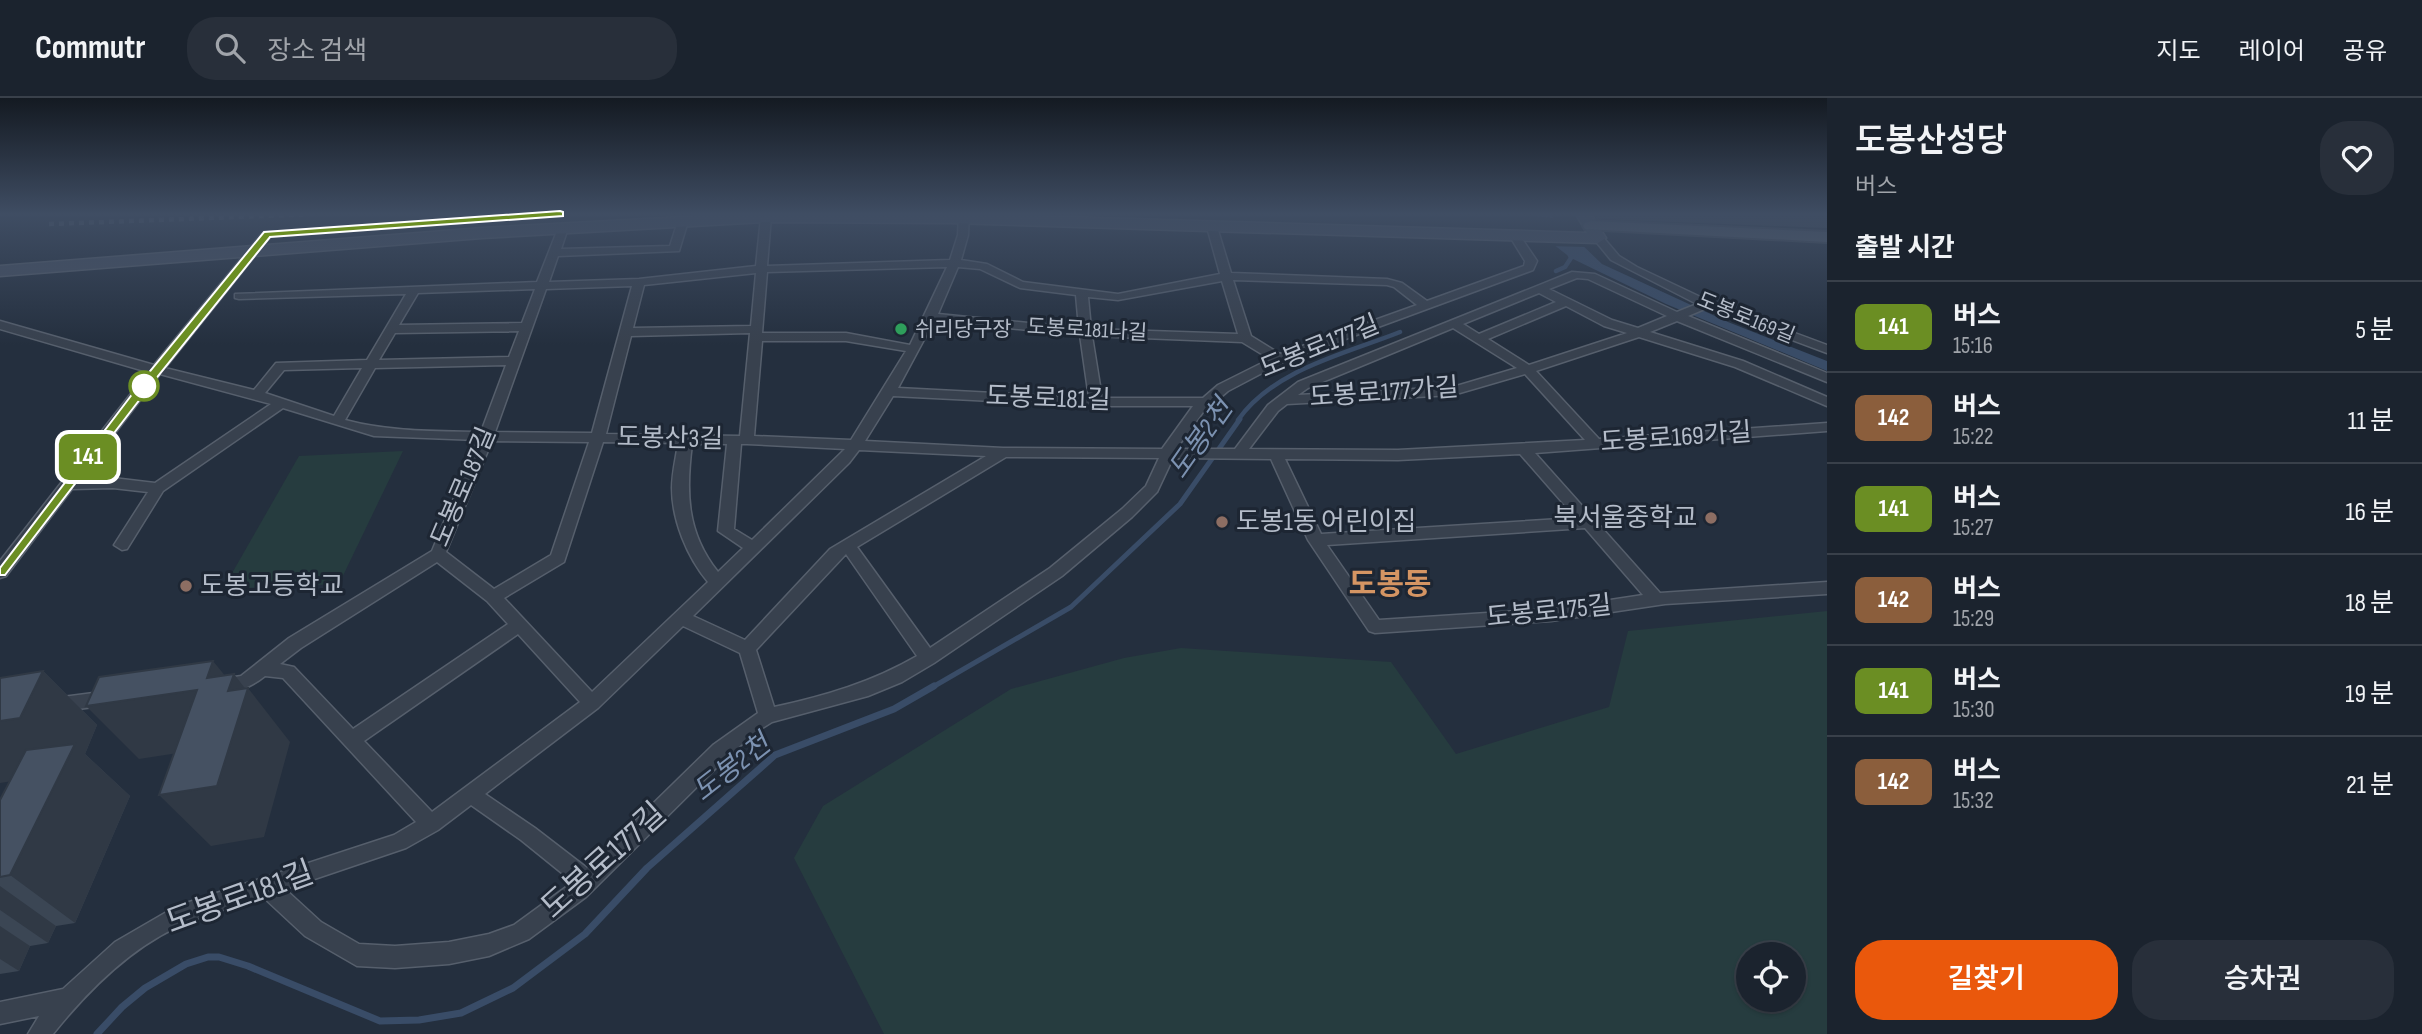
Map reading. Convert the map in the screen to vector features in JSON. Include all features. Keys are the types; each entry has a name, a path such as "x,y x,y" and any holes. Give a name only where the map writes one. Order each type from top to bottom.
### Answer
{"main road":[{"path":"0,271 168,258"}],"street":[{"path":"0,572 248,258"},
{"name":"도봉로187길","path":"204,687 245,682 295,643 438,554 487,435 552,258"},
{"path":"752,547 726,531 757,333 764,258"},
{"name":"도봉로181길","path":"39,1034 68,999 99,969 168,921 382,849 431,824 592,703 845,460 892,392 930,317 954,258"},
{"path":"1222,258 1245,338 1279,359"},
{"name":"도봉로177길","path":"267,887 313,929 358,955 395,957 468,951 508,938 557,908 588,881 720,751 750,727 768,716 862,691 928,658 1056,572 1128,513 1152,489 1164,464 1204,402 1223,388 1279,359 1427,307 1531,266 1529,258"},
{"name":"도봉로169길","path":"1616,258 1624,265 1705,305 1827,349"},
{"path":"239,296 639,282 764,269 953,263 983,266 1020,285 1129,296 1228,276 1387,282 1398,285 1427,307"},
{"name":"도봉로177길","path":"1238,452 1281,400 1303,385 1572,275 1587,275 1679,316"},
{"path":"493,597 558,558 598,438 639,282"},
{"path":"1540,289 1635,334 1739,364 1827,402"},
{"path":"337,422 375,362 414,290"},
{"path":"1083,291 1082,307 1096,402"},
{"path":"1478,339 1566,302"},
{"name":"도봉로177가길","path":"1281,400 1453,391 1635,334 1705,305"},
{"path":"1679,316 1827,378"},
{"name":"도봉로181나길","path":"930,317 1086,332 1245,338"},
{"name":"도봉로177가길","path":"1453,323 1527,369 1596,444"},
{"name":"도봉산3길","path":"0,325 157,370 257,395 374,432 741,440 1003,452 1238,452"},
{"path":"393,329 525,327"},
{"path":"626,332 846,337 913,349"},
{"path":"257,395 280,366 512,361"},
{"name":"도봉로181길","path":"892,392 1096,402 1204,402"},
{"path":"121,545 159,488 282,403"},
{"name":"도봉로169가길","path":"1238,452 1398,455 1524,449 1827,427"},
{"path":"686,439 679,493 695,547 706,570 717,582"},
{"path":"1524,449 1657,600"},
{"path":"747,649 826,562 847,544 1003,452"},
{"name":"도봉로175길","path":"1275,453 1317,540 1375,627 1551,615 1657,600 1827,588"},
{"path":"67,484 113,483 159,488"},
{"path":"1317,540 1590,522"},
{"path":"847,544 928,658"},
{"path":"438,554 493,597 592,703"},
{"path":"682,618 747,649 768,716"},
{"path":"351,740 519,625"},
{"path":"264,669 288,672 431,824"},
{"path":"41,707 122,697"},
{"path":"471,795 528,834 588,881"},
{"path":"0,1013 68,999"}],"green space":[{"path":"403,451 339,584 223,589 299,456"},
{"path":"1827,611 1827,1034 884,1034 794,858 823,806 1011,689 1124,658 1181,648 1391,662 1456,754 1609,707 1628,631"}],"water":[{"path":"1571,258 1595,258 1602,264 1728,322 1827,361 1827,371 1666,304"}],"building":[{"path":"213,661 207,678 234,674 228,691 248,688 217,786 159,795 197,690 86,706 99,677"},
{"path":"43,671 20,718 0,721 0,678"},
{"path":"75,744 10,875 0,877 0,800 26,750"}],"waterway":[{"name":"도봉2천","path":"1556,271 1565,267 1571,258"},
{"name":"도봉2천","path":"1238,420 1253,402 1291,376 1334,356 1400,332"},
{"name":"도봉2천","path":"931,688 1071,607 1180,504 1240,419"},
{"name":"도봉2천","path":"97,1034 122,1007 145,988 186,964 208,957 219,957 248,966 380,1021 419,1020 461,1013 513,988 585,934 647,868 775,755 894,709 934,686"}],"bus line":[{"name":"141","path":"0,572 150,378 248,258"}],"place":[{"name":"쉬리당구장","path":"901,329"},
{"name":"북서울중학교","path":"1711,518"},
{"name":"도봉1동 어린이집","path":"1222,522"},
{"name":"도봉고등학교","path":"186,586"}],"district":[{"name":"도봉동","path":"1390,585"}]}
